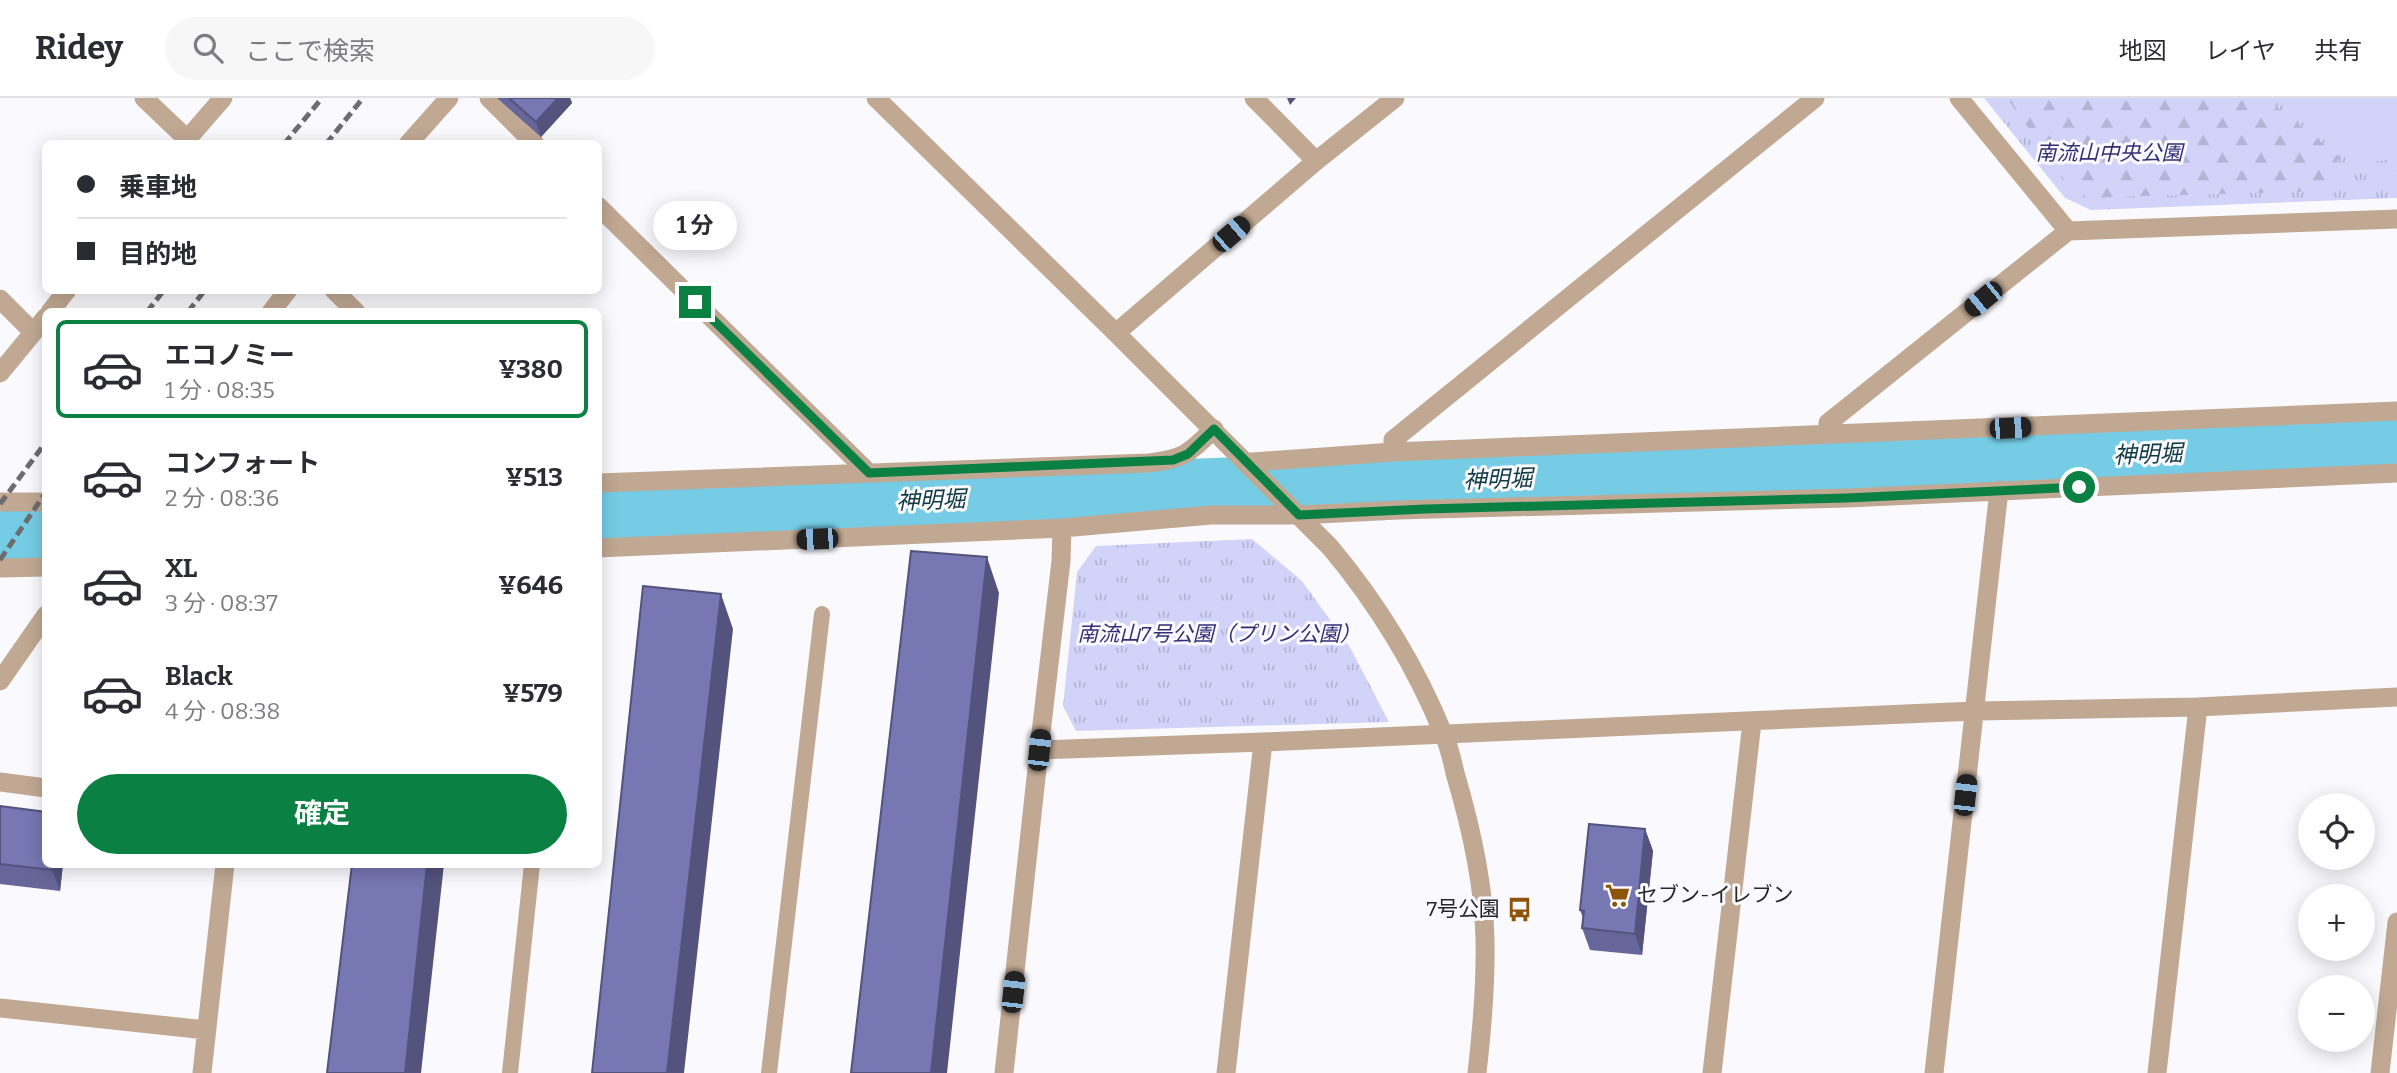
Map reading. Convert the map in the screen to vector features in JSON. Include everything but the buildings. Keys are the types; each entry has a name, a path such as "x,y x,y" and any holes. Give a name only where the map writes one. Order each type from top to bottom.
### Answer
{"street":[{"path":"144,98 184,140"},
{"path":"186,140 223,98"},
{"path":"412,140 449,98"},
{"path":"489,98 531,140"},
{"path":"876,98 1214,429 1330,547 1355,577 1418,681 1444,734 1476,858 1485,938 1483,1017 1477,1073"},
{"path":"1254,98 1316,161"},
{"path":"1116,332 1316,161 1395,98"},
{"path":"1393,452 1393,440 1815,98"},
{"path":"1959,98 2068,231"},
{"path":"602,210 869,473"},
{"path":"1828,434 1828,423 2068,231 2397,219"},
{"path":"53,308 64,294"},
{"path":"274,308 285,294"},
{"path":"338,294 352,308"},
{"path":"0,299 39,325 0,373"},
{"path":"1250,466 1252,461 1393,452 2397,411"},
{"path":"602,483 1173,460 1188,454 1214,429"},
{"path":"602,548 1062,528 1211,514 1847,498 2397,473"},
{"path":"1934,1073 1999,490"},
{"path":"0,502 42,502"},
{"path":"1004,1073 1062,528"},
{"path":"0,568 42,567"},
{"path":"0,681 42,621"},
{"path":"1039,750 1975,711 2198,707 2397,697"},
{"path":"2157,1073 2198,707"},
{"path":"1712,1073 1752,722"},
{"path":"1226,1073 1263,742"},
{"path":"0,782 42,787"},
{"path":"202,1073 225,868"},
{"path":"2380,1073 2397,922"},
{"path":"0,1008 206,1030"}],"lane":[{"path":"769,1073 822,614"},
{"path":"510,1073 532,868"}],"green space":[{"name":"南流山中央公園","path":"1984,98 2397,98 2397,198 2091,210 2065,198"},
{"name":"南流山中央公園","path":"2007,98 2265,98 2340,157 2319,191 2090,199 2069,187"},
{"path":"2284,98 2397,98 2397,159 2366,162 2320,136"},
{"name":"南流山7号公園（プリン公園）","path":"1252,539 1302,581 1351,649 1389,722 1076,731 1063,706 1077,572 1096,546"}],"waterway":[{"name":"神明堀","path":"602,513 2397,444"},
{"name":"神明堀","path":"0,536 42,535"}],"railway":[{"path":"287,140 322,98"},
{"path":"329,140 363,98"},
{"path":"150,308 161,294"},
{"path":"191,308 202,294"},
{"path":"0,504 42,447"},
{"path":"0,560 42,498"}],"place":[{"name":"セブン-イレブン","path":"1617,895"},
{"name":"7号公園","path":"1520,909"}],"route":[{"path":"695,302 869,473 1173,460 1188,454 1214,429 1299,515 1847,498 2079,487"}]}
